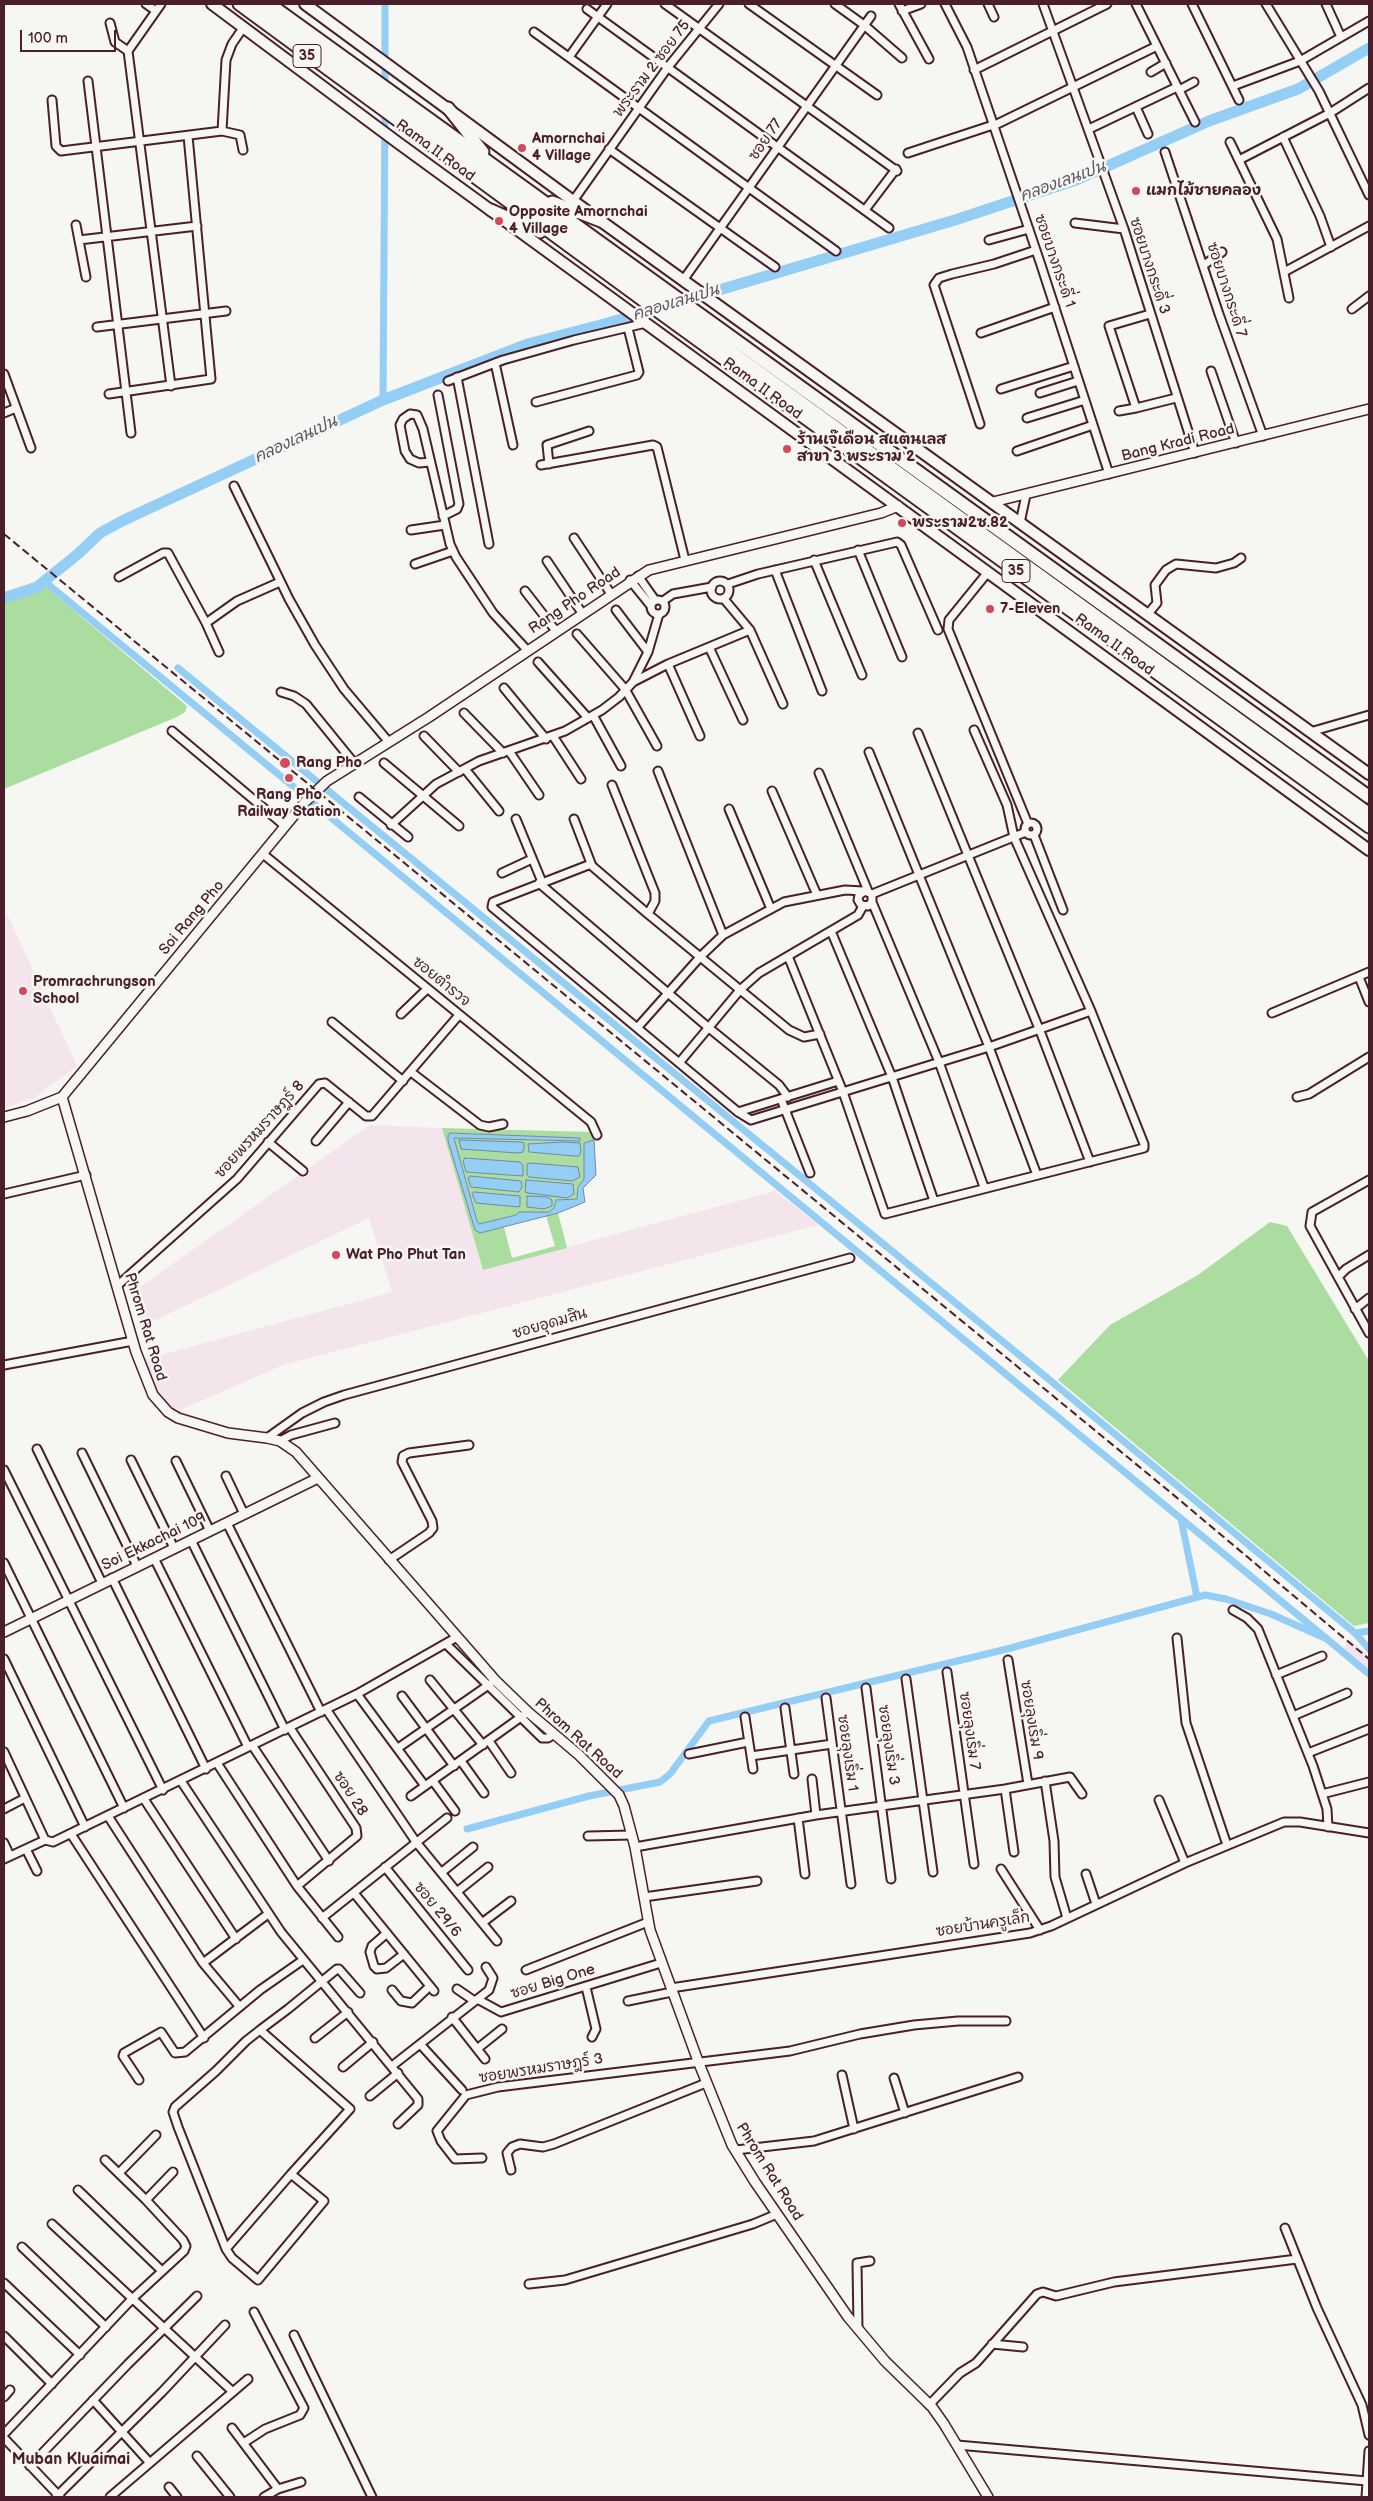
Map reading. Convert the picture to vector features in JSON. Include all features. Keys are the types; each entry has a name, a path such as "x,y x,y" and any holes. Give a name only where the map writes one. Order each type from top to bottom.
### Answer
{"highway":[{"name":"Rama II Road","path":"239,4 649,305 1369,827"},
{"path":"251,4 1369,814"},
{"path":"269,4 1369,796"},
{"name":"Rama II Road","path":"278,4 700,307 1369,796"},
{"path":"448,108 483,152"},
{"path":"552,202 601,221"},
{"path":"491,210 535,229 621,284"}],"main road":[{"name":"Rama II Road","path":"212,4 397,142 1369,850"},
{"path":"304,4 601,221 1369,774"}],"street":[{"path":"146,4 156,12"},
{"path":"161,4 128,51 171,386"},
{"path":"569,57 607,4"},
{"path":"665,4 896,170 865,210"},
{"name":"พระราม 2 ซอย 75","path":"573,200 668,67 719,4"},
{"path":"750,4 877,95"},
{"path":"835,4 864,25 902,58"},
{"path":"921,4 900,7 929,59"},
{"name":"ซอยบางกระดี่ 1","path":"946,4 967,47 1109,474"},
{"path":"988,4 994,17"},
{"name":"ซอยบางกระดี่ 3","path":"1043,4 1054,30 1124,229 1195,453"},
{"path":"974,70 1107,4"},
{"path":"1136,4 1195,122"},
{"path":"1192,4 1239,100"},
{"path":"1266,4 1319,91 1369,195"},
{"path":"1326,4 1341,37"},
{"path":"587,9 889,228"},
{"name":"ซอย 77","path":"684,279 871,16"},
{"path":"1232,86 1300,61 1369,21"},
{"path":"110,23 115,42 128,51"},
{"path":"222,131 226,60 232,44 244,28"},
{"path":"534,32 836,251"},
{"path":"908,153 993,125 1157,46"},
{"path":"1151,72 1166,63"},
{"path":"88,81 98,147 131,433"},
{"path":"1089,129 1194,82"},
{"path":"1239,160 1330,114 1369,88"},
{"path":"52,100 58,149 98,147 222,131 240,135 244,150"},
{"path":"1136,107 1148,134"},
{"path":"109,394 211,379 188,136"},
{"path":"1283,137 1320,216 1331,247"},
{"path":"1230,142 1277,239 1289,298"},
{"path":"609,149 775,267"},
{"name":"ซอยบางกระดี่ 7","path":"1165,152 1262,436"},
{"path":"1075,222 1124,229"},
{"path":"76,225 86,277"},
{"path":"79,240 108,235 197,226"},
{"path":"1284,272 1369,226"},
{"path":"989,240 1029,229"},
{"path":"980,424 934,285 939,278 994,264 1036,250"},
{"path":"1204,265 1222,252"},
{"path":"1352,309 1369,296"},
{"path":"981,332 1055,307"},
{"path":"97,327 226,311"},
{"path":"1136,408 1108,323 1150,314"},
{"path":"448,381 495,363 645,322"},
{"path":"536,402 637,375 639,372 628,328"},
{"path":"495,363 513,445"},
{"path":"1001,388 1074,366"},
{"path":"1211,371 1236,443"},
{"path":"4,374 31,448"},
{"path":"457,377 489,544"},
{"path":"1040,393 1078,381"},
{"path":"438,395 459,504 457,509 443,516"},
{"path":"1119,411 1176,398"},
{"path":"1027,418 1085,400"},
{"path":"4,412 16,408"},
{"name":"Bang Kradi Road","path":"993,502 1369,409"},
{"path":"430,462 419,463 410,459 405,451 400,425 403,419 410,414 417,415 423,429 445,525 453,551 479,594 504,626 528,650"},
{"path":"1017,451 1093,425"},
{"path":"589,431 547,445 545,464 654,445 657,447 686,560"},
{"path":"234,486 280,582 314,645 344,689 388,741"},
{"path":"1020,523 1026,495"},
{"name":"Rang Pho Road","path":"307,800 323,784 354,763 429,717 634,578 650,570 882,513 898,506"},
{"path":"411,530 445,525"},
{"path":"574,538 611,594"},
{"path":"658,614 652,611 656,602 673,594 712,587 717,581 728,584 814,560 897,542 901,544 938,630"},
{"path":"858,550 902,657"},
{"path":"415,564 453,551"},
{"path":"119,577 163,553 168,553 206,623 219,652"},
{"path":"1147,615 1157,603 1155,585 1166,570 1176,564 1216,568 1234,563 1241,558"},
{"path":"814,560 862,676"},
{"path":"548,561 582,613"},
{"path":"775,570 822,691"},
{"path":"988,572 949,620 948,629 1028,824"},
{"path":"633,682 648,652 658,614 665,610 634,578"},
{"path":"206,623 237,601 280,582"},
{"path":"724,599 730,592 728,584"},
{"path":"712,587 713,596 724,599 750,630 783,704"},
{"path":"525,591 556,631"},
{"path":"616,610 648,652"},
{"path":"391,825 436,784 462,770 550,737 591,716 633,682 668,664 750,630"},
{"path":"577,634 625,689 657,746"},
{"path":"709,647 743,720"},
{"path":"538,662 591,716 621,766"},
{"path":"668,664 700,736"},
{"path":"504,688 550,737 581,779"},
{"path":"281,692 294,696 306,704 354,763"},
{"path":"464,713 506,752 540,795"},
{"path":"1310,732 1369,715"},
{"path":"788,956 838,1081 883,1213 887,1214 984,1187 1144,1148 1091,1011 1014,837 1007,805 974,730"},
{"path":"172,731 286,826"},
{"path":"918,733 1039,1028 1090,1162"},
{"path":"424,736 462,770 499,810"},
{"path":"869,752 989,1047 1037,1175"},
{"path":"384,762 459,826"},
{"path":"658,771 723,935"},
{"path":"819,773 939,1062 984,1187"},
{"path":"612,785 655,893 655,901 648,914"},
{"path":"772,791 817,895"},
{"path":"359,797 408,837"},
{"name":"Soi Rang Pho","path":"4,1117 27,1111 62,1097 307,800"},
{"path":"728,808 771,909"},
{"path":"516,819 540,883 668,994 779,1085 785,1098 785,1110 810,1173"},
{"path":"574,819 591,864 648,914 795,1034 804,1037 820,1034"},
{"path":"1028,824 1033,823 1037,826 1037,831 1034,835"},
{"path":"1026,832 1025,827 1028,824"},
{"path":"863,906 858,900 859,895 869,895 1026,832"},
{"path":"1026,832 1034,835"},
{"path":"1034,835 1063,910"},
{"name":"ซอยตำรวจ","path":"263,854 591,1122 597,1135"},
{"path":"502,872 532,859"},
{"path":"591,864 493,902 492,907 738,1112 751,1120 989,1047 1091,1011"},
{"path":"637,1028 701,956 723,935 784,902 845,890 869,895"},
{"path":"679,1063 740,990 759,973 858,915 863,906 868,906 869,895"},
{"path":"831,931 892,1076 934,1201"},
{"path":"1272,1013 1369,972"},
{"path":"1359,977 1369,1002"},
{"path":"401,1014 428,989"},
{"name":"ซอยพรหมราษฎร์ 8","path":"118,1285 223,1192 322,1083 366,1116 372,1116 459,1015"},
{"path":"332,1022 404,1081"},
{"path":"1297,1097 1309,1094 1369,1057"},
{"path":"411,1072 480,1125 489,1127 503,1124"},
{"path":"738,1112 838,1081"},
{"name":"Phrom Rat Road","path":"62,1097 145,1380 159,1404 168,1412 209,1428 267,1438 280,1442 296,1452 458,1637 491,1683 524,1715 554,1734 612,1786 619,1795 632,1835 648,1922 661,1963 706,2083 736,2150 777,2214 858,2330 929,2405 957,2444 988,2497"},
{"path":"316,1141 349,1102"},
{"path":"268,1142 303,1171"},
{"path":"4,1194 86,1176"},
{"path":"1369,1180 1312,1212 1310,1226 1369,1333"},
{"name":"ซอยอุดมสิน","path":"267,1438 302,1413 344,1395 850,1258"},
{"path":"1338,1277 1346,1269 1368,1259"},
{"path":"1355,1309 1369,1298"},
{"path":"4,1365 133,1341"},
{"path":"280,1442 291,1435 335,1423"},
{"path":"389,1560 430,1533 433,1528 432,1521 402,1462 403,1456 410,1453 469,1445"},
{"path":"37,1449 102,1583"},
{"path":"82,1454 137,1566"},
{"path":"131,1460 174,1548"},
{"path":"176,1461 210,1531"},
{"path":"4,1470 162,1790"},
{"path":"226,1476 244,1514"},
{"name":"Soi Ekkachai 109","path":"4,1632 318,1478"},
{"path":"227,1523 323,1711 416,1842 497,1941"},
{"name":"ซอย 28","path":"191,1540 287,1729 356,1828 356,1838 297,1886"},
{"path":"154,1558 250,1746 329,1861"},
{"path":"4,1563 124,1808"},
{"path":"112,1578 206,1769"},
{"path":"1233,1610 1247,1618 1258,1629 1308,1754 1327,1808 1328,1827"},
{"path":"4,1843 7,1857 45,1840 53,1842 71,1834 357,1694 458,1637"},
{"path":"1177,1638 1186,1723 1228,1845"},
{"path":"398,1748 491,1683 446,1644"},
{"path":"1276,1675 1322,1656"},
{"path":"4,1659 85,1827"},
{"name":"ซอยลุงเริ่ม 9","path":"1008,1660 1028,1784"},
{"name":"ซอยลุงเริ่ม 7","path":"947,1672 974,1864"},
{"path":"906,1679 933,1872"},
{"path":"430,1680 454,1710 486,1743 511,1773"},
{"name":"ซอยลุงเริ่ม 3","path":"866,1688 891,1879"},
{"path":"1293,1716 1347,1693"},
{"path":"357,1694 425,1786"},
{"path":"402,1696 454,1766"},
{"name":"ซอยลุงเริ่ม 1","path":"826,1698 851,1884"},
{"path":"785,1708 794,1774"},
{"path":"411,1796 524,1715"},
{"path":"745,1717 753,1768"},
{"path":"1308,1754 1369,1729"},
{"path":"689,1754 748,1742"},
{"path":"750,1756 832,1744"},
{"path":"4,1752 6,1765 25,1798 45,1840"},
{"path":"462,1761 484,1792"},
{"path":"216,1763 297,1886 338,1937"},
{"path":"635,1847 816,1815 1005,1789 1045,1780 1070,1777 1082,1794"},
{"path":"812,1779 816,1815"},
{"path":"1045,1780 1054,1841 1055,1877 1067,1918"},
{"path":"181,1781 268,1914 303,1960 373,2042 419,2101 398,2124"},
{"path":"433,1781 455,1812"},
{"path":"1322,1794 1369,1782"},
{"path":"1005,1789 1014,1852"},
{"path":"4,1809 25,1798"},
{"path":"144,1799 236,1939"},
{"path":"1159,1800 1185,1863"},
{"path":"108,1816 204,1963 239,2006"},
{"path":"322,1918 447,1818"},
{"path":"798,1818 805,1874"},
{"name":"ซอยบ้านครูเล็ก","path":"628,2001 672,1990 1040,1930 1185,1863 1284,1822 1369,1833"},
{"path":"71,1834 204,2038"},
{"path":"588,1836 632,1835"},
{"path":"442,1872 473,1847"},
{"path":"26,1849 37,1871"},
{"name":"ซอย 29/6","path":"385,1867 468,1970"},
{"path":"458,1891 488,1868"},
{"path":"1001,1869 1040,1930"},
{"path":"1086,1874 1096,1904"},
{"path":"644,1897 757,1881"},
{"path":"354,1893 432,1988 412,2003 402,2001 392,1990"},
{"path":"482,1923 512,1901"},
{"path":"204,1963 268,1914"},
{"path":"526,1970 648,1922"},
{"path":"387,1933 372,1946 370,1952 374,1966 377,1969 386,1968 404,1954"},
{"path":"139,2080 123,2056 127,2051 159,2032 162,2032 178,2054 190,2049 239,2006 303,1960"},
{"name":"ซอย Big One","path":"457,1989 473,2000 480,2000 501,2012 661,1963"},
{"path":"392,2066 473,2000 485,1993 492,1983 493,1976 486,1967"},
{"path":"291,2174 324,2201 258,2280 232,2258 226,2249 173,2112 174,2107 260,2030 340,1969 360,1993"},
{"path":"586,1987 596,2029 592,2037"},
{"path":"315,2038 348,2012"},
{"path":"452,2017 485,2059"},
{"path":"698,2061 790,2051 860,2034 914,2025 1006,2021"},
{"path":"477,2049 502,2029"},
{"path":"226,2249 350,2109 260,2030"},
{"path":"343,2067 373,2042"},
{"path":"420,2044 462,2090"},
{"name":"ซอยพรหมราษฎร์ 3","path":"482,2158 456,2159 438,2136 439,2126 466,2096 515,2084 698,2061"},
{"path":"370,2096 398,2073"},
{"path":"842,2075 854,2129"},
{"path":"736,2150 814,2141 1018,2077"},
{"path":"894,2078 904,2112"},
{"path":"511,2170 507,2153 512,2146 520,2144 544,2147 554,2144 706,2083"},
{"path":"119,2173 156,2135"},
{"path":"105,2160 146,2200 186,2246 184,2251 132,2299 4,2432 30,2466 58,2497 224,2325"},
{"path":"146,2200 173,2172"},
{"path":"78,2190 162,2270"},
{"path":"529,2284 565,2280 753,2224 777,2214"},
{"path":"52,2224 233,2392"},
{"path":"1285,2228 1362,2405 1369,2435"},
{"path":"22,2248 106,2327"},
{"path":"929,2405 960,2374 976,2363 1030,2300 1043,2292 1056,2296 1114,2282 1298,2258"},
{"path":"858,2330 857,2266 858,2263 870,2261"},
{"path":"4,2283 80,2354"},
{"path":"30,2466 197,2296"},
{"path":"245,2442 265,2429 300,2415 304,2408 254,2312"},
{"path":"294,2335 372,2497"},
{"path":"4,2336 52,2384"},
{"path":"992,2344 1023,2347"},
{"path":"110,2497 248,2379"},
{"path":"4,2397 10,2390"},
{"path":"93,2400 150,2463"},
{"path":"232,2428 245,2442 278,2489"},
{"path":"957,2444 1367,2481"},
{"path":"1366,2497 1369,2451"},
{"path":"197,2456 230,2497"},
{"path":"264,2497 278,2489 301,2482"},
{"path":"169,2487 177,2497"}],"shaded area":[{"name":"Promrachrungson School","path":"7,914 77,1066 34,1098 4,1108 4,915"},
{"path":"370,1125 442,1128 483,1270 775,1191 818,1225 283,1365 178,1411 169,1405 155,1388 142,1360 392,1292 369,1218 143,1326 130,1294"},
{"path":"1349,1639 1369,1656 1369,1673 1343,1648"}],"green space":[{"path":"46,587 187,706 185,712 177,717 4,789 4,603"},
{"path":"442,1128 593,1132 594,1140 584,1143 584,1179 578,1187 577,1199 556,1200 554,1208 549,1212 519,1212 516,1215 479,1225 454,1138 580,1141 580,1138 450,1133 448,1135 480,1233 504,1227 512,1258 555,1246 546,1216 558,1213 567,1248 483,1270","holes":["536,1143 580,1143 579,1156 530,1152"]},
{"path":"1270,1222 1287,1226 1369,1361 1369,1623 1354,1626 1058,1380 1110,1325 1198,1275"}],"water":[{"path":"450,1133 580,1138 580,1141 454,1138 479,1224 516,1215 519,1212 549,1212 554,1208 556,1200 577,1199 578,1187 584,1179 584,1143 594,1140 596,1175 583,1188 585,1202 558,1213 480,1233 475,1230 448,1141"},
{"path":"459,1140 521,1142 524,1143 524,1148 523,1152 517,1153 461,1149"},
{"path":"580,1143 581,1152 579,1156 529,1152 528,1144"},
{"path":"465,1158 520,1162 523,1165 523,1176 466,1172 463,1161"},
{"path":"527,1164 578,1167 580,1177 572,1181 529,1177 527,1175"},
{"path":"470,1176 521,1181 522,1187 519,1192 471,1187 468,1178"},
{"path":"526,1180 573,1184 574,1194 567,1198 528,1193 525,1192"},
{"path":"474,1192 520,1196 520,1205 519,1207 476,1203 472,1194"},
{"path":"527,1196 547,1197 552,1200 552,1206 544,1209 527,1207"}],"waterway":[{"path":"385,4 385,88"},
{"name":"คลองเลนเปน","path":"4,598 37,587 78,554 100,533 124,520 383,400 528,344 608,323 955,220 1076,180 1209,121 1298,89 1369,48"},
{"path":"383,400 385,109"},
{"path":"44,581 1327,1639"},
{"path":"178,668 1034,1367 1355,1633 1369,1649"},
{"path":"1181,1519 1197,1597"},
{"path":"467,1829 589,1796 660,1782 670,1774 709,1721 1007,1649 1205,1595 1226,1599 1271,1614 1327,1639 1369,1674"},
{"path":"1355,1633 1369,1631"}],"railway":[{"path":"4,534 1170,1492 1369,1659"}],"place":[{"name":"Amornchai 4 Village","path":"522,148"},
{"name":"แมกไม้ชายคลอง","path":"1136,191"},
{"name":"Opposite Amornchai 4 Village","path":"499,221"},
{"name":"ร้านเจ๊เดือน สแตนเลส สาขา 3 พระราม 2","path":"787,449"},
{"name":"พระราม2ซ.82","path":"902,523"},
{"name":"7-Eleven","path":"990,609"},
{"name":"Rang Pho","path":"285,763"},
{"name":"Rang Pho Railway Station","path":"289,778"},
{"name":"Promrachrungson School","path":"23,991"},
{"name":"Wat Pho Phut Tan","path":"336,1255"}],"district":[{"name":"Muban Kluaimai","path":"71,2460"}]}
